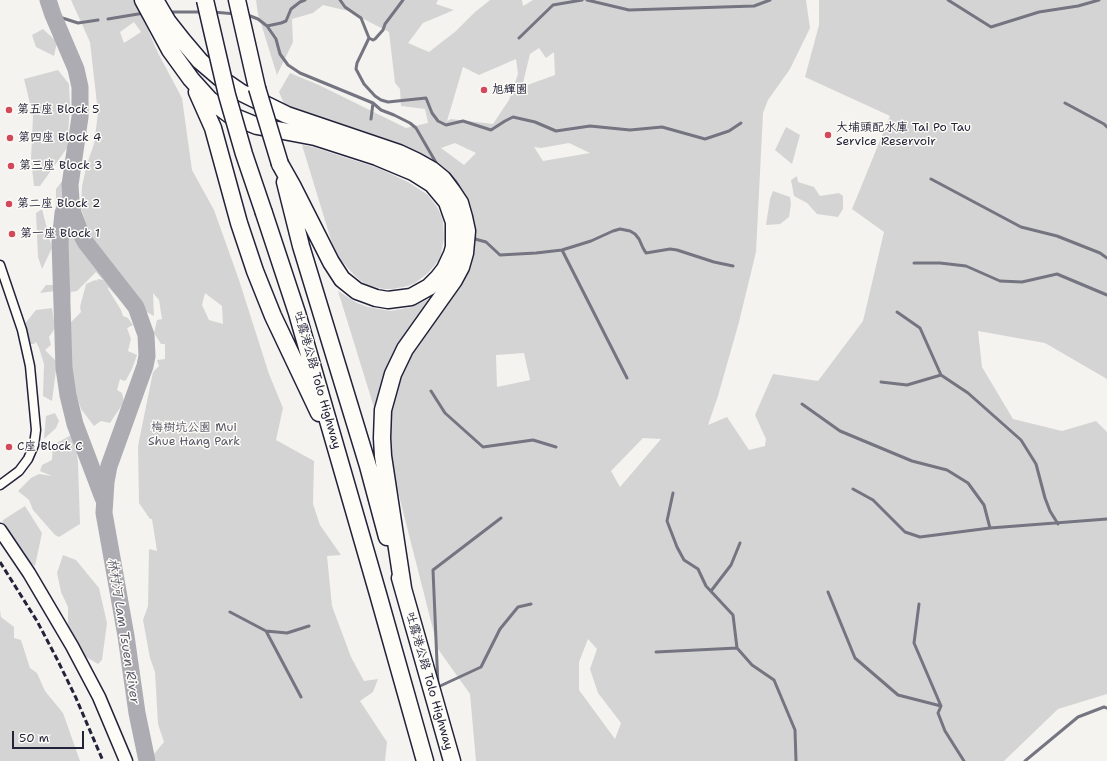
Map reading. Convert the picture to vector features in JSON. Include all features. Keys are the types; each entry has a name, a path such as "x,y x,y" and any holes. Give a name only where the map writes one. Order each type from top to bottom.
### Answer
{"highway":[{"path":"143,0 170,50 191,79 221,110 244,122 257,126 320,138 383,160 420,176 437,190 447,202 455,230 455,240 452,254 445,269 438,278 420,293 398,300 388,300 367,296 350,286 335,270 295,204"},
{"path":"155,0 168,22 200,61 220,78 242,93 287,115 399,153 424,165 443,179 460,203 467,231 465,253 461,267 454,280 405,349 393,374 383,410 383,456 403,588"},
{"name":"吐露港公路 Tolo Highway","path":"205,0 227,95 244,154 297,313 425,761"},
{"name":"吐露港公路 Tolo Highway","path":"237,0 257,88 280,164 295,204 393,559 403,588 452,761"},
{"path":"191,79 213,128 244,238 273,316 315,407 334,439"}],"main road":[{"path":"0,530 29,573 99,697 126,761"}],"street":[{"path":"0,265 22,330 30,366 36,430 34,445 28,459 19,471 0,484"}],"green space":[{"name":"梅樹坑公園 Mui Shue Hang Park","path":"71,0 135,0 158,53 182,98 192,170 214,210 239,280 269,374 283,408 276,440 314,461 313,504 320,525 341,555 327,556 332,606 351,657 364,681 378,679 373,692 360,701 387,742 385,761 156,761 154,754 164,742 158,724 155,672 150,658 143,620 148,606 149,549 157,551 152,519 150,519 139,503 138,446 153,372 159,366 157,360 165,359 165,344 161,344 154,333 157,320 162,319 159,300 153,293 154,316 143,310 123,278 105,258 90,236 81,208 82,186 87,164 94,144 98,113 90,42","holes":["134,22 141,32 124,43 120,32","205,293 222,306 223,324 209,320 202,305"]},
{"path":"256,0 438,0 436,4 454,10 423,23 408,43 429,52 456,31 475,12 490,0 522,0 523,6 533,0 806,0 810,28 790,69 768,100 763,113 756,252 739,322 718,396 708,425 727,417 749,450 765,446 766,439 755,415 773,374 818,381 863,321 884,232 852,209 890,116 805,77 819,25 819,0 1107,0 1107,379 1045,343 978,331 982,367 1013,419 1062,431 1096,421 1107,432 1107,694 1058,709 1004,761 476,761 470,694 438,649 391,464 389,446 391,411 397,385 471,215 285,106 279,92 290,73 319,85 406,128 428,123 425,109 401,106 400,89 395,83 389,32 348,11 323,5 313,13 292,19 293,42 277,75 258,14","holes":["539,48 546,58 554,52 555,75 522,87 530,54","516,59 518,74 509,100 493,124 451,119 447,121 463,67 479,75","455,143 476,153 464,165 441,148","569,143 590,153 543,161 534,147 541,148","524,353 530,380 497,387 496,355","643,438 661,439 620,487 611,471","588,639 597,649 590,669 598,693 621,723 615,739 579,690 579,662"]},
{"path":"43,29 57,42 54,56 36,47 32,35"},
{"path":"58,70 69,84 70,106 67,148 40,186 34,186 31,159 33,116 24,79"},
{"path":"786,127 800,135 792,164 775,150"},
{"path":"302,145 313,147 378,168 408,182 428,195 441,215 444,238 438,261 428,273 415,283 392,289 369,286 354,275 340,259 331,240"},
{"path":"797,176 798,182 814,187 820,196 839,193 843,196 843,209 838,217 817,214 807,203 794,196 791,180"},
{"path":"63,180 68,214 75,234 129,302 134,315 108,287 123,316 128,318 133,325 127,328 131,339 128,351 137,355 126,380 124,381 120,379 117,390 122,393 124,402 110,423 101,421 94,426 81,409 75,390 68,349 68,325 81,312 80,307 86,284 98,279 103,280 96,272 77,291 71,292 68,319 54,322 55,291 40,293 46,285 55,285 56,189"},
{"path":"773,191 790,197 791,204 789,217 780,224 766,225 770,199"},
{"path":"42,209 52,248 42,269 38,257 36,213"},
{"path":"338,291 357,303 368,307 390,311 412,307 433,297 385,375 379,394 376,414"},
{"path":"52,308 55,328 49,337 51,345 45,350 57,362 52,401 43,396 44,364 39,348 36,342 34,344 29,344 23,326 36,310"},
{"path":"55,413 59,421 56,428 44,439 46,416"},
{"path":"75,433 78,463 80,524 59,537 55,535 33,510 29,500 18,491 31,478 39,474 52,476 40,471 42,465 52,460 53,445"},
{"path":"25,506 42,533 35,566 21,557 8,555 0,544 0,529 3,520"},
{"path":"63,555 76,560 99,588 107,623 102,660 98,664 83,655 68,633 68,607 61,592 57,573"},
{"path":"0,610 1,617 14,627 14,638 21,640 30,668 37,673 45,691 63,713 80,761 0,761"}],"waterway":[{"name":"林村河 Lam Tsuen River","path":"48,0 76,69 80,87 80,117 70,185 73,213 86,243 136,307 146,335 147,356 145,366 109,466 106,482 104,513 126,636 137,713 147,761"},
{"path":"245,14 258,19 267,26 281,23 286,21 291,9 305,0"},
{"path":"340,0 345,7 361,18 369,38 357,63 356,69 364,84 375,96 388,102 426,98 432,113 438,121 446,125 463,121 491,130 513,117 535,122 556,131 590,126 630,130 662,127 705,139 729,131 741,123"},
{"path":"369,38 373,40 375,39 383,30 385,24 403,0"},
{"path":"519,38 553,5 582,0"},
{"path":"587,0 629,10 754,6 770,0"},
{"path":"948,0 991,27 1039,12 1078,6 1099,0"},
{"path":"169,12 204,12"},
{"path":"213,12 236,14"},
{"path":"108,19 144,13"},
{"path":"53,15 78,23 98,20"},
{"path":"267,26 276,39 280,54 288,65 300,73 373,103 381,110 410,123 416,128 438,166"},
{"path":"371,119 373,103"},
{"path":"1065,103 1107,127"},
{"path":"449,174 456,182 464,196"},
{"path":"931,179 1021,227 1057,236 1100,253 1107,258"},
{"name":"林村河 Lam Tsuen River","path":"71,200 63,213 60,242 64,368 68,395 75,424 103,498"},
{"path":"474,231 475,239 486,242 500,255 562,250 591,241 620,229 630,231 635,234 646,253 670,249 677,250 714,262 733,266"},
{"path":"562,250 627,378"},
{"path":"914,263 940,263 966,266 1000,281 1022,282 1057,274 1107,295"},
{"path":"897,312 920,328 941,375"},
{"path":"881,382 907,385 941,375 968,393 1021,440 1036,464 1045,498 1050,511 1058,524"},
{"path":"431,391 445,413 483,447 533,440 556,447"},
{"path":"802,404 840,431 912,461 947,470 968,483 984,505 990,528"},
{"path":"853,489 873,500 905,532 920,537 990,528 1107,519"},
{"path":"673,493 667,521 677,547 684,560 698,569 706,586 733,615 737,648 752,665 774,680 795,730 796,761"},
{"path":"438,686 433,570 501,518"},
{"path":"711,591 731,565 740,543"},
{"path":"828,592 855,658 898,695 941,706"},
{"path":"438,687 481,667 500,629 518,607 531,604"},
{"path":"919,604 914,643 941,706 938,713 945,731 964,761"},
{"path":"230,612 266,631 301,697"},
{"path":"266,631 287,633 309,626"},
{"path":"656,652 737,648"},
{"path":"1025,761 1078,717 1104,707 1107,708"}],"railway":[{"path":"0,562 37,621 57,659 76,698 103,761"}],"place":[{"name":"旭輝園","path":"484,90"},
{"name":"第五座 Block 5","path":"9,110"},
{"name":"大埔頭配水庫 Tai Po Tau Service Reservoir","path":"828,135"},
{"name":"第四座 Block 4","path":"10,138"},
{"name":"第三座 Block 3","path":"11,166"},
{"name":"第二座 Block 2","path":"9,204"},
{"name":"第一座 Block 1","path":"12,234"},
{"name":"C座 Block C","path":"9,447"}]}
